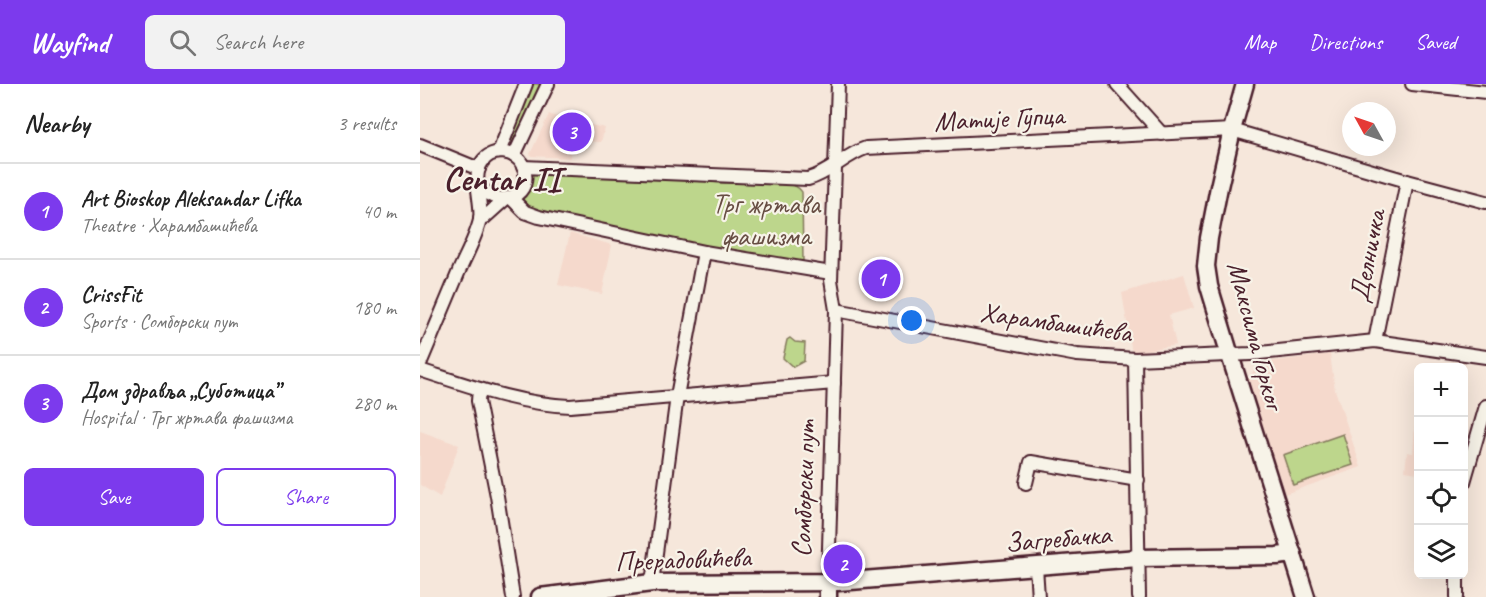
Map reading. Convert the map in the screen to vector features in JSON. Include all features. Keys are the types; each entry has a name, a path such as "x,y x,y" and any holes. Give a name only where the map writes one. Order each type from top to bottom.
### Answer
{"main road":[{"name":"Максима Горког","path":"1245,84 1232,130 1209,238 1206,266 1209,286 1229,354 1306,597"},
{"name":"Загребачка","path":"828,589 1138,558 1293,554"},
{"name":"Прерадовићева","path":"540,597 652,583 828,589"}],"street":[{"path":"499,152 526,84"},
{"path":"514,156 548,84"},
{"path":"420,370 528,402 570,406 834,383 836,310 831,273 838,84"},
{"path":"1117,84 1162,134"},
{"path":"1412,84 1486,92"},
{"name":"Матије Гупца","path":"835,167 855,152 866,148 1232,130 1486,202"},
{"path":"420,145 479,169"},
{"path":"420,364 480,218 480,188 477,177 479,169 487,157 499,152 514,156 524,167 525,182 517,194 507,199 484,218 480,218"},
{"path":"524,167 808,179 835,167"},
{"name":"Делничка","path":"1375,341 1407,181"},
{"path":"480,188 490,197 507,199 525,212 539,217 704,252 831,273"},
{"path":"652,583 677,396 704,252"},
{"name":"Харамбашићева","path":"836,310 1077,355 1135,359 1250,354 1375,341 1486,357"},
{"path":"1135,359 1139,597"},
{"name":"Сомборски пут","path":"828,589 834,383"},
{"path":"479,389 478,401 497,495 513,597"},
{"path":"1467,471 1486,406"},
{"path":"1026,483 1031,462 1138,480"},
{"path":"1036,567 1038,597"},
{"path":"1457,579 1457,597"}],"shaded area":[{"path":"549,114 605,128 601,142 571,141 570,158 531,156"},
{"path":"570,233 612,245 602,294 558,285"},
{"path":"1184,274 1194,308 1169,315 1176,345 1132,353 1122,293"},
{"path":"1330,354 1335,390 1361,467 1285,494 1246,382 1259,363"},
{"path":"420,431 459,445 440,497 420,485"},
{"path":"1414,439 1414,472 1405,471 1407,452 1413,453"}],"green space":[{"path":"530,84 544,84 516,145 507,141"},
{"name":"Трг жртава фашизма","path":"528,170 702,179 726,183 772,183 796,187 802,192 803,262 675,243 528,207 517,202"},
{"path":"790,338 795,342 805,343 804,361 793,367 783,358 787,340"},
{"path":"1343,434 1353,465 1293,485 1283,455"}],"place":[{"name":"Дом здравља „Суботица”","path":"572,132"},
{"name":"Art Bioskop Aleksandar Lifka","path":"881,279"},
{"name":"CrissFit","path":"843,564"}],"district":[{"name":"Centar II","path":"502,178"}]}
